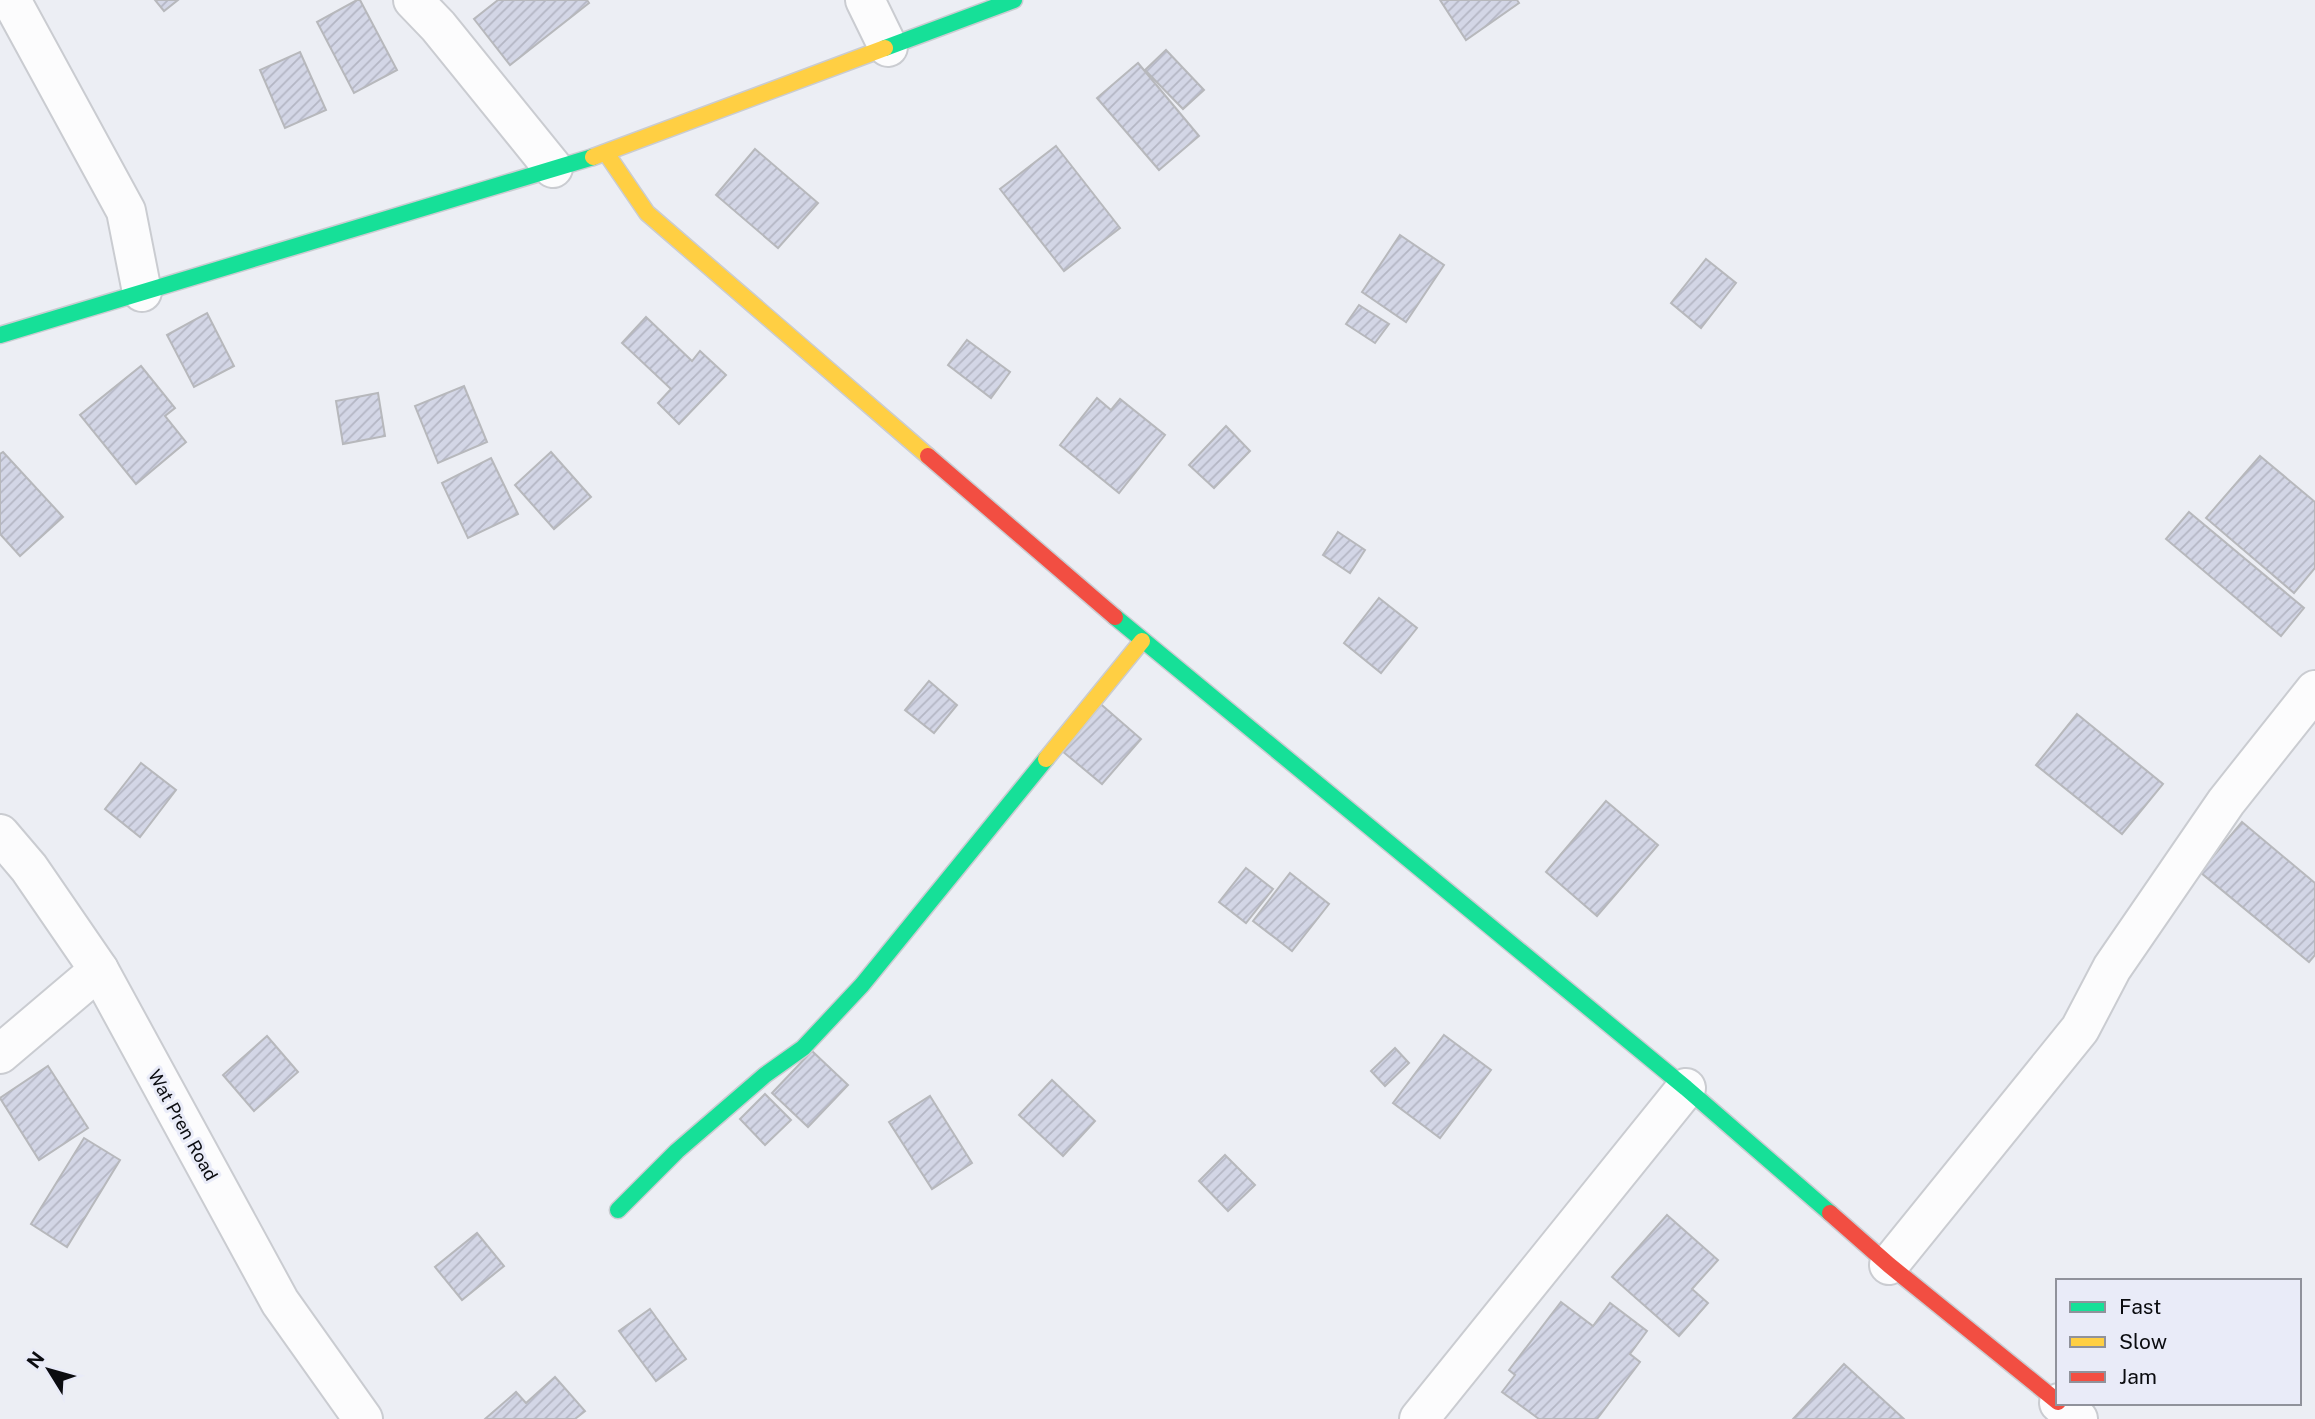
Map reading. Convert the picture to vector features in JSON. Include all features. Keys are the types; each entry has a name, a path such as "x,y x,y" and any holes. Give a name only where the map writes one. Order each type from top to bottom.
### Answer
{"street":[{"path":"11,0 126,211 142,292"},
{"path":"413,0 438,26 553,168"},
{"path":"0,335 606,153 1014,0"},
{"path":"868,6 888,47"},
{"path":"606,153 647,213 1142,641 1686,1088 1889,1265 2056,1401"},
{"path":"618,1210 677,1151 765,1075 803,1048 862,985 1142,641"},
{"path":"1889,1265 2080,1029 2112,968 2218,813 2315,691"},
{"name":"Wat Pren Road","path":"0,834 29,868 99,970 280,1302 363,1419"},
{"path":"0,1054 99,970"},
{"path":"1419,1419 1686,1088"},
{"path":"2060,1405 2078,1419"}],"building":[{"path":"155,0 178,0 164,11"},
{"path":"360,0 397,70 354,93 317,22"},
{"path":"498,0 587,0 589,3 510,65 474,19"},
{"path":"1440,0 1517,0 1519,3 1466,40"},
{"path":"1166,50 1204,90 1183,109 1145,70"},
{"path":"300,52 326,110 285,128 260,70"},
{"path":"1138,63 1199,136 1159,170 1097,98"},
{"path":"1056,146 1120,228 1064,271 1000,189"},
{"path":"755,149 818,203 778,248 716,195"},
{"path":"1400,235 1444,265 1406,322 1362,292"},
{"path":"1706,259 1736,283 1701,328 1671,303"},
{"path":"1359,305 1389,324 1375,343 1346,324"},
{"path":"207,313 234,366 194,387 167,335"},
{"path":"646,317 692,361 700,351 726,375 679,424 658,403 671,389 622,343"},
{"path":"967,340 1010,372 991,398 948,365"},
{"path":"141,366 175,408 165,416 186,442 136,484 80,415"},
{"path":"464,386 487,442 438,463 415,406"},
{"path":"378,393 385,436 343,444 336,401"},
{"path":"1097,398 1111,410 1120,399 1165,435 1119,493 1060,445"},
{"path":"1226,426 1250,451 1214,488 1189,465"},
{"path":"3,452 63,517 20,556 0,534 0,454"},
{"path":"551,452 591,497 554,529 515,485"},
{"path":"2260,456 2315,502 2315,568 2294,593 2206,518"},
{"path":"491,458 518,514 468,538 442,483"},
{"path":"2189,512 2304,608 2281,636 2166,539"},
{"path":"1338,532 1365,550 1350,573 1323,555"},
{"path":"1379,598 1417,628 1381,673 1344,643"},
{"path":"929,681 957,705 934,733 905,710"},
{"path":"1096,700 1141,739 1102,784 1056,746"},
{"path":"2077,714 2163,784 2122,834 2036,765"},
{"path":"141,763 176,790 140,837 105,809"},
{"path":"1606,801 1658,845 1597,916 1546,872"},
{"path":"2242,822 2315,883 2315,955 2309,962 2200,872"},
{"path":"1246,868 1273,889 1246,923 1219,902"},
{"path":"1290,873 1329,904 1292,951 1253,921"},
{"path":"1444,1035 1491,1070 1440,1138 1393,1103"},
{"path":"267,1036 298,1072 254,1111 223,1075"},
{"path":"1395,1048 1409,1063 1385,1086 1371,1071"},
{"path":"812,1051 848,1085 808,1127 772,1093"},
{"path":"48,1066 88,1128 39,1160 0,1098"},
{"path":"1052,1080 1095,1121 1063,1156 1019,1115"},
{"path":"765,1094 791,1120 765,1145 740,1119"},
{"path":"930,1096 972,1163 932,1189 889,1122"},
{"path":"84,1138 120,1160 67,1247 31,1224"},
{"path":"1225,1155 1255,1185 1228,1211 1199,1181"},
{"path":"1667,1215 1718,1260 1692,1289 1708,1303 1679,1336 1612,1277"},
{"path":"477,1233 504,1266 462,1300 435,1267"},
{"path":"1561,1302 1593,1326 1610,1303 1647,1331 1630,1354 1640,1362 1597,1419 1539,1419 1502,1392 1515,1375 1509,1370"},
{"path":"650,1309 686,1359 656,1381 619,1331"},
{"path":"1844,1364 1904,1419 1793,1419"},
{"path":"555,1377 585,1411 575,1419 485,1419 516,1392 526,1403"}],"traffic: fast":[{"path":"885,48 1014,0"},
{"path":"0,335 593,157"},
{"path":"1115,617 1686,1088 1830,1213"},
{"path":"618,1210 677,1151 765,1075 803,1048 862,985 1046,759"}],"traffic: slow":[{"path":"593,157 885,48"},
{"path":"606,153 647,213 928,456"},
{"path":"1046,759 1142,641"}],"traffic: jam":[{"path":"928,456 1115,617"},
{"path":"1830,1213 1889,1265 2056,1400"}]}
